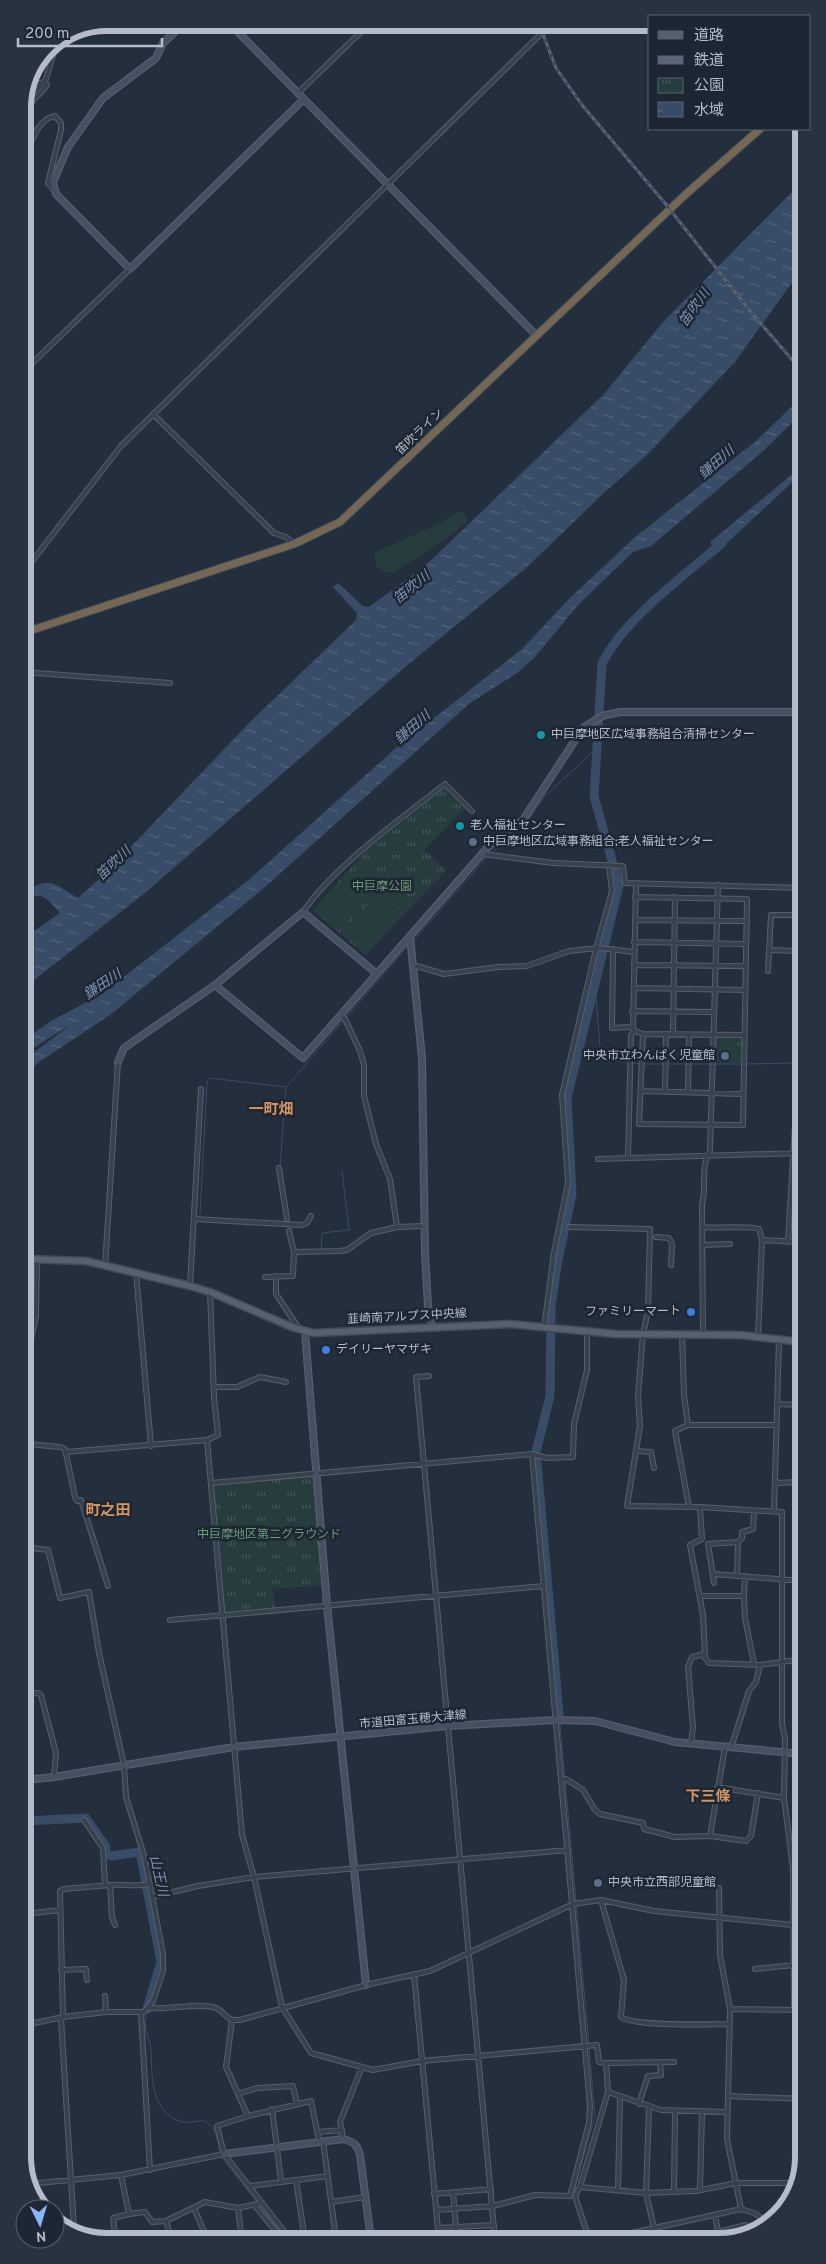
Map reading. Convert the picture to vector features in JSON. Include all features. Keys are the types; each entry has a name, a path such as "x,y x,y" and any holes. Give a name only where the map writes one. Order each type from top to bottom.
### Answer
{"highway":[{"name":"笛吹ライン","path":"31,630 294,544 340,522 722,160 759,130"}],"main road":[{"name":"韮崎南アルプス中央線","path":"31,1259 86,1260 190,1286 210,1292 305,1332 497,1324 587,1332 703,1334 795,1341"}],"street":[{"path":"56,194 53,182 68,147 103,98 156,58 163,43 177,31"},
{"path":"237,31 536,335"},
{"path":"298,93 363,31"},
{"path":"31,563 121,446 544,31"},
{"path":"31,102 47,86 45,82 54,54"},
{"path":"35,84 45,82"},
{"path":"33,94 45,82"},
{"path":"31,364 304,99"},
{"path":"31,143 40,122 47,117 55,116 61,123 48,183 56,194 130,269"},
{"path":"153,414 274,533 286,537 294,544"},
{"path":"31,673 170,683"},
{"path":"215,985 303,1058 482,854 502,834 523,820 577,736 593,720 620,712 795,712"},
{"path":"105,1266 118,1062 124,1048 215,985 303,912 335,877 362,852 445,784 472,811"},
{"path":"482,854 553,863 623,866 625,883 795,888"},
{"path":"548,1328 554,1253 568,1183 562,1096 612,892 610,865"},
{"path":"628,1158 636,884"},
{"path":"703,1334 702,1205 706,1193 705,1159 710,1152 718,885"},
{"path":"635,897 747,899 743,1125 639,1124 643,1034"},
{"path":"673,1034 675,897"},
{"path":"303,912 377,974"},
{"path":"768,971 771,915 795,915"},
{"path":"635,920 747,921"},
{"path":"410,936 422,1058 426,1277 433,1328"},
{"path":"634,942 746,944"},
{"path":"413,965 444,974 498,967 527,966 569,951 607,948 634,952"},
{"path":"613,949 612,1028 633,1029 643,1034 744,1036"},
{"path":"769,950 795,950"},
{"path":"634,965 746,966"},
{"path":"634,988 745,990"},
{"path":"632,1011 714,1012"},
{"path":"340,1016 345,1019 360,1051 364,1070 364,1096 376,1144 390,1179 397,1227"},
{"path":"665,1092 666,1034"},
{"path":"688,1092 689,1034"},
{"path":"788,1242 793,1153 795,1062"},
{"path":"190,1286 201,1090"},
{"path":"641,1091 743,1094"},
{"path":"598,1159 793,1153"},
{"path":"278,1168 287,1219"},
{"path":"194,1219 301,1225 307,1223 311,1216"},
{"path":"294,1252 325,1253 347,1250 371,1233 397,1227 424,1226"},
{"path":"569,1227 650,1229 648,1311 643,1334 638,1396 640,1426 627,1506 700,1507 782,1512 781,1661 785,1752 784,1798 792,1857 794,2010 730,2010"},
{"path":"702,1227 754,1227 759,1229 762,1240 758,1337"},
{"path":"265,1278 293,1276 294,1252 289,1231"},
{"path":"656,1238 669,1238 672,1244 671,1265"},
{"path":"762,1240 795,1242"},
{"path":"702,1244 730,1244"},
{"path":"31,1337 36,1316 37,1259"},
{"path":"136,1273 151,1446"},
{"path":"276,1276 276,1294 296,1326 305,1332 327,1605 366,1985"},
{"path":"66,1452 207,1440 218,1435 210,1292"},
{"path":"211,1483 535,1455 547,1458 573,1457 574,1424 587,1370 587,1332"},
{"path":"682,1334 684,1396 688,1425"},
{"path":"774,1512 779,1340"},
{"path":"429,1376 416,1377 495,2233"},
{"path":"214,1387 237,1386 260,1377 286,1382"},
{"path":"777,1404 795,1405"},
{"path":"689,1507 675,1431 688,1425 776,1425"},
{"path":"207,1440 242,1835 254,1877 282,2007 311,2053 373,2070 422,2061 598,2045 598,2062 674,2062"},
{"path":"31,1444 60,1447 66,1452 75,1497 77,1501 81,1500 108,1586"},
{"path":"637,1451 651,1452 654,1468"},
{"path":"535,1455 555,1720 575,1904 590,2118 570,2196"},
{"path":"775,1483 795,1482"},
{"path":"691,1744 693,1727 688,1666 692,1657 705,1654 700,1596 690,1545 694,1541 702,1539 700,1507"},
{"path":"738,1576 738,1542 742,1538 742,1532 753,1529 754,1510"},
{"path":"714,1583 708,1544 738,1542"},
{"path":"31,1548 48,1550 60,1598 88,1592 99,1653 124,1765 126,1797 145,1859 148,1884 164,1963 150,2008"},
{"path":"714,1574 795,1580"},
{"path":"710,1836 717,1786 728,1747 749,1691 756,1682 757,1664 745,1618 745,1576"},
{"path":"170,1620 544,1586"},
{"path":"700,1596 744,1596"},
{"path":"702,1654 709,1663 757,1664 795,1660"},
{"path":"31,1694 38,1693 41,1695 56,1753 54,1777"},
{"name":"市道田富玉穂大津線","path":"31,1779 234,1747 448,1726 555,1720 595,1721 663,1740 691,1744 795,1753"},
{"path":"563,1780 583,1790 595,1810 600,1814 637,1820 643,1824 644,1829 661,1834 746,1840 751,1836 758,1793"},
{"path":"717,1786 784,1798"},
{"path":"84,1820 103,1848 112,1917 115,1925"},
{"path":"152,1897 198,1886 254,1877 568,1850"},
{"path":"73,2224 62,2017 60,1891 64,1889 120,1884 135,1887 148,1884"},
{"path":"720,1888 720,1955 730,2010 727,2139 741,2209"},
{"path":"31,2024 62,2017 106,2012 141,2013 150,2008 180,2009 210,2006 218,2009 232,2020 240,2020 366,1985 430,1971 575,1904 602,1900 654,1911 794,1925"},
{"path":"602,1900 624,1980 621,2017 660,2023 730,2024"},
{"path":"31,1913 60,1910"},
{"path":"755,1969 794,1966"},
{"path":"61,1970 86,1969 87,1980"},
{"path":"414,1974 438,2233"},
{"path":"105,1996 106,2012"},
{"path":"141,2013 150,2170"},
{"path":"232,2020 226,2066 248,2116"},
{"path":"639,2104 648,2076 661,2075 660,2062"},
{"path":"587,2233 575,2196 580,2187 608,2092 606,2063"},
{"path":"343,2138 340,2122 362,2067"},
{"path":"238,2094 257,2088 293,2086 297,2104"},
{"path":"608,2092 649,2108 675,2112 728,2112"},
{"path":"728,2096 795,2100"},
{"path":"618,2190 620,2097"},
{"path":"281,2233 259,2204 250,2186 221,2153 217,2126 272,2109 311,2101 328,2176 335,2233"},
{"path":"649,2108 646,2194 654,2228"},
{"path":"272,2109 281,2181"},
{"path":"674,2192 675,2112"},
{"path":"700,2190 702,2112"},
{"path":"318,2132 342,2130"},
{"path":"36,2183 121,2175 221,2153 343,2138 357,2145 370,2233"},
{"path":"121,2175 129,2214"},
{"path":"250,2186 328,2176"},
{"path":"296,2180 304,2233"},
{"path":"580,2187 646,2194 700,2190 736,2183 790,2183"},
{"path":"434,2194 491,2189"},
{"path":"453,2192 456,2233"},
{"path":"436,2210 493,2206 535,2195 575,2196"},
{"path":"331,2202 364,2197"},
{"path":"115,2233 113,2218 129,2214 146,2212 152,2222 166,2221 205,2202 238,2208 259,2204"},
{"path":"259,2204 281,2233"},
{"path":"194,2208 205,2233"},
{"path":"238,2208 241,2233"},
{"path":"632,2233 741,2209 754,2213 763,2219"},
{"path":"715,2214 718,2232 746,2226"},
{"path":"166,2221 170,2233"},
{"path":"438,2228 494,2225"}],"green space":[{"path":"457,512 463,512 468,519 467,523 434,547 392,573 382,572 376,565 374,553 438,524"},
{"name":"中巨摩公園","path":"445,788 465,809 424,849 446,871 365,955 313,910 364,853"},
{"path":"346,877 369,896 344,926 321,907"},
{"path":"387,882 407,899 364,948 344,931"},
{"path":"716,1037 743,1037 742,1063 716,1062"},
{"name":"中巨摩地区第二グラウンド","path":"317,1474 325,1585 273,1589 275,1610 223,1616 211,1483"}],"water":[{"name":"笛吹川","path":"795,189 795,278 735,362 647,455 605,492 525,569 411,662 146,892 31,982 31,933 60,913 48,900 40,896 31,897 31,888 52,883 78,898 106,873 248,724 356,620 357,613 333,587 338,583 363,606 369,607 425,566 604,394 663,322"},
{"path":"795,404 795,420 762,452 651,546 633,552 579,604 535,657 517,673 470,703 265,887 110,1015 39,1062 31,1069 31,1055 73,1023 31,1050 31,1035 51,1021 102,994 251,878 397,747 522,649 569,599 634,538 756,441"},
{"path":"795,472 795,480 716,553 710,542"}],"waterway":[{"path":"559,1714 536,1452 550,1396 551,1307 557,1265 572,1194 567,1098 619,886 594,796 602,664 611,648 639,615 722,543"},
{"path":"491,854 508,837 523,827 545,796 596,749"},
{"path":"413,941 488,856"},
{"path":"280,1166 286,1087 408,946"},
{"path":"595,986 601,1059 639,1064"},
{"path":"746,1064 794,1063"},
{"path":"643,1064 687,1064"},
{"path":"691,1064 742,1064"},
{"path":"200,1214 207,1081 210,1078 285,1087"},
{"path":"790,1238 795,1159"},
{"path":"321,1249 322,1233 349,1230 342,1171"},
{"path":"286,1200 290,1223"},
{"path":"291,1227 293,1240"},
{"path":"560,1725 576,1901"},
{"name":"山王川","path":"31,1821 86,1818 106,1847 105,1853 111,1856 140,1852 161,1962 147,2009"},
{"path":"576,1905 589,2044"},
{"name":"山王川","path":"146,2016 145,2025 151,2050 153,2082 159,2102 164,2111 172,2118 183,2122 203,2121 209,2124 215,2133 220,2153"},
{"path":"575,2188 595,2116 589,2047"},
{"name":"山王川","path":"221,2157 257,2202"},
{"name":"山王川","path":"260,2206 281,2233"}],"railway":[{"path":"542,31 556,68 582,105 664,202 750,311 795,363"}],"place":[{"name":"中巨摩地区広域事務組合清掃センター","path":"541,735"},
{"name":"老人福祉センター","path":"460,826"},
{"name":"中巨摩地区広域事務組合;老人福祉センター","path":"473,842"},
{"name":"中央市立わんぱく児童館","path":"725,1056"},
{"name":"ファミリーマート","path":"691,1312"},
{"name":"デイリーヤマザキ","path":"326,1350"},
{"name":"中央市立西部児童館","path":"598,1883"}],"district":[{"name":"一町畑","path":"271,1110"},
{"name":"町之田","path":"108,1511"},
{"name":"下三條","path":"708,1797"}],"water label":[{"name":"鎌田川","path":"717,463"},
{"name":"鎌田川","path":"413,728"},
{"name":"鎌田川","path":"103,985"}]}
